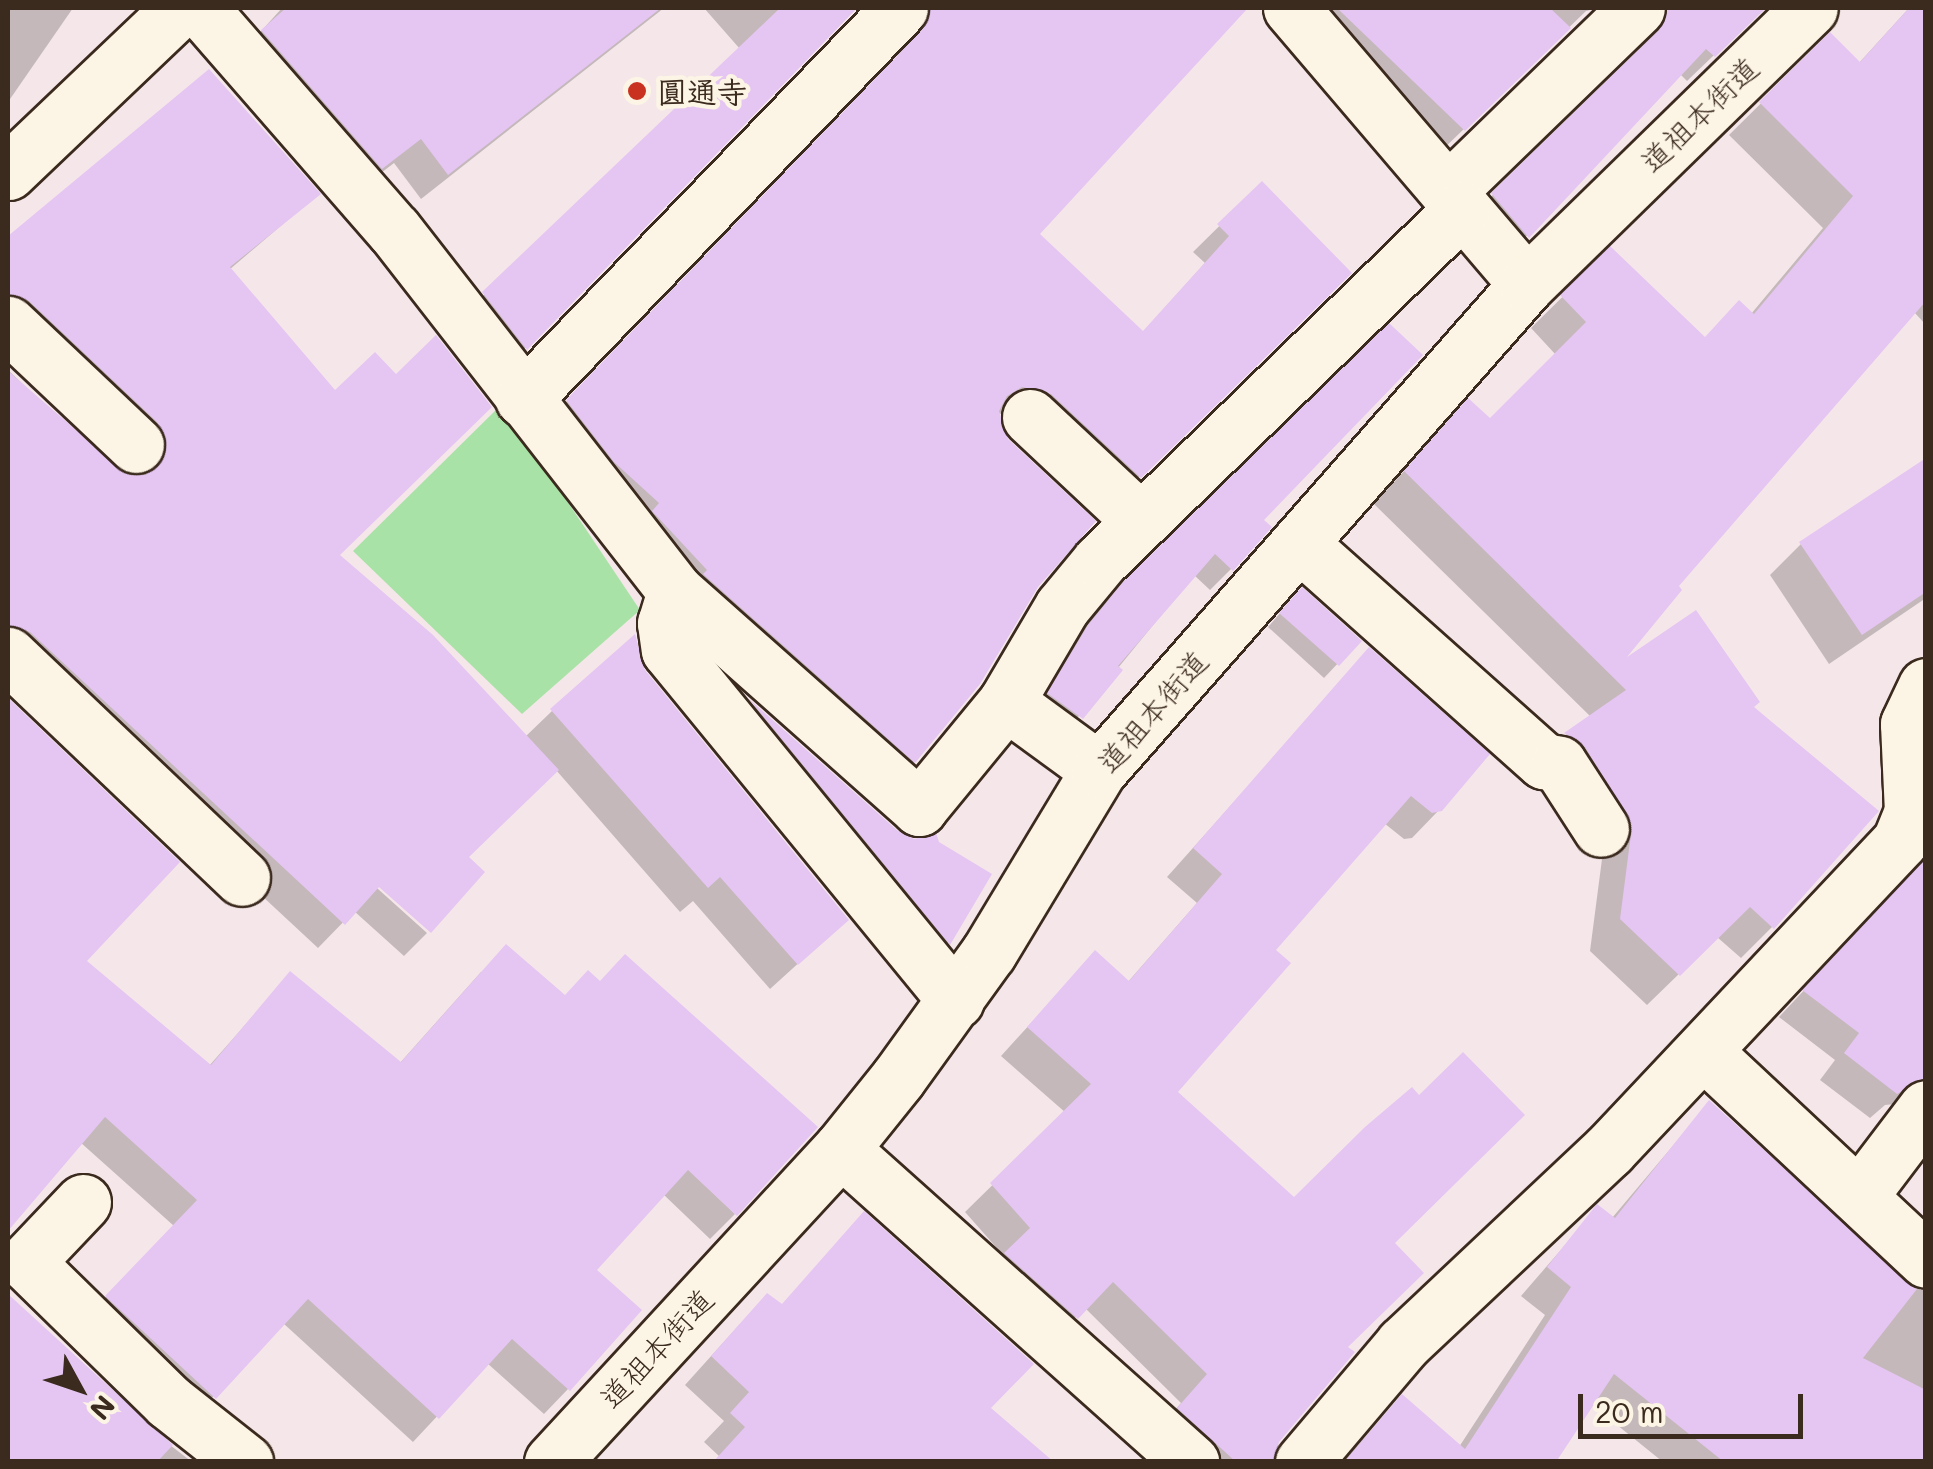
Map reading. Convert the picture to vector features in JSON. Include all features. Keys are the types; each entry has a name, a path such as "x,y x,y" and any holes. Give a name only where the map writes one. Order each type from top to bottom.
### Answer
{"street":[{"path":"9,167 180,8"},
{"path":"200,8 394,230 675,591 919,808 1006,702 1062,607 1139,519 1455,200 1637,8"},
{"path":"523,399 900,8"},
{"path":"1291,8 1527,284"},
{"name":"道祖本街道","path":"552,1462 842,1149 956,1001 1099,770 1527,284 1810,8"},
{"path":"8,324 136,445"},
{"path":"1030,416 1139,519"},
{"path":"1299,543 1544,761 1559,764 1601,829"},
{"path":"675,591 665,623 669,650 956,1001"},
{"path":"8,655 242,878"},
{"path":"1303,1462 1403,1344 1608,1152 1900,841 1919,816 1908,724 1926,686"},
{"path":"1006,702 1099,770"},
{"path":"1704,1052 1926,1260"},
{"path":"1860,1195 1926,1108"},
{"path":"842,1149 1191,1462"},
{"path":"83,1202 26,1262 168,1402 245,1462"}],"green space":[{"path":"502,404 640,610 522,714 353,551"}],"building":[{"path":"286,8 661,8 448,175 421,139 382,169 261,30"},
{"path":"780,8 857,8 527,350 482,292"},
{"path":"930,8 1248,8 1040,234 1143,331 1229,236 1217,224 1262,181 1352,273 1141,478 1051,394 1022,387 1007,396 999,411 1008,439 1096,521 1038,587 980,684 915,763 703,574 707,570 652,511 659,503 614,462 566,400 922,30"},
{"path":"1337,8 1550,8 1571,28 1465,131"},
{"path":"1667,8 1766,8 1715,57 1706,49 1529,238 1491,193 1659,30"},
{"path":"1909,8 1926,8 1926,301 1679,586 1682,590 1627,657 1696,610 1760,702 1754,707 1879,811 1774,929 1750,907 1680,976 1620,919 1632,826 1585,747 1564,733 1626,690 1404,471 1468,398 1490,418 1586,322 1560,295 1610,246 1705,337 1739,300 1754,314 1853,196 1759,102 1830,32 1860,62"},
{"path":"209,69 321,194 230,267 335,390 375,352 396,374 436,335 492,407 340,555 433,635 559,770 469,857 485,872 431,933 379,887 345,925 30,632 8,625 8,371 128,475 146,475 166,451 157,422 29,301 8,294 8,236"},
{"path":"1389,323 1423,355 1264,520 1272,527 1233,571 1215,554 1118,666 1123,670 1083,719 1047,693 1088,625 1123,582"},
{"path":"1926,458 1926,592 1862,635 1799,542"},
{"path":"1302,587 1362,641 1339,666 1279,613"},
{"path":"635,634 645,670 849,920 798,965 720,877 708,888 550,709"},
{"path":"1369,647 1490,754 1442,811 1432,813 1411,796 1276,950 1291,963 1178,1092 1294,1197 1365,1127 1412,1087 1419,1095 1463,1052 1525,1115 1395,1243 1424,1273 1348,1347 1355,1352 1279,1442 1273,1462 1236,1462 1177,1408 1207,1374 1113,1282 1078,1319 1004,1253 1030,1228 990,1183 1091,1084 1027,1027 1095,950 1129,981 1222,874 1193,848"},
{"path":"8,698 180,862 87,961 211,1065 290,971 401,1062 506,944 565,995 588,970 600,981 625,954 818,1127 737,1216 688,1170 597,1270 642,1310 570,1391 512,1339 439,1419 308,1299 216,1399 105,1296 197,1200 105,1117 8,1231"},
{"path":"749,699 898,831 914,839 936,833 939,842 992,874 950,945"},
{"path":"1926,858 1926,1077 1897,1094 1844,1053 1859,1033 1802,990"},
{"path":"1709,1100 1917,1289 1863,1358 1926,1390 1926,1462 1724,1462 1614,1374 1556,1462 1344,1462 1402,1394 1465,1449 1571,1287 1547,1267 1597,1204 1615,1218"},
{"path":"864,1211 1034,1364 991,1408 1054,1462 713,1462 745,1427 730,1413 749,1392 711,1356 767,1293 782,1304"},
{"path":"8,1294 173,1445 157,1462 8,1462"}],"place":[{"name":"圓通寺","path":"637,91"}]}
